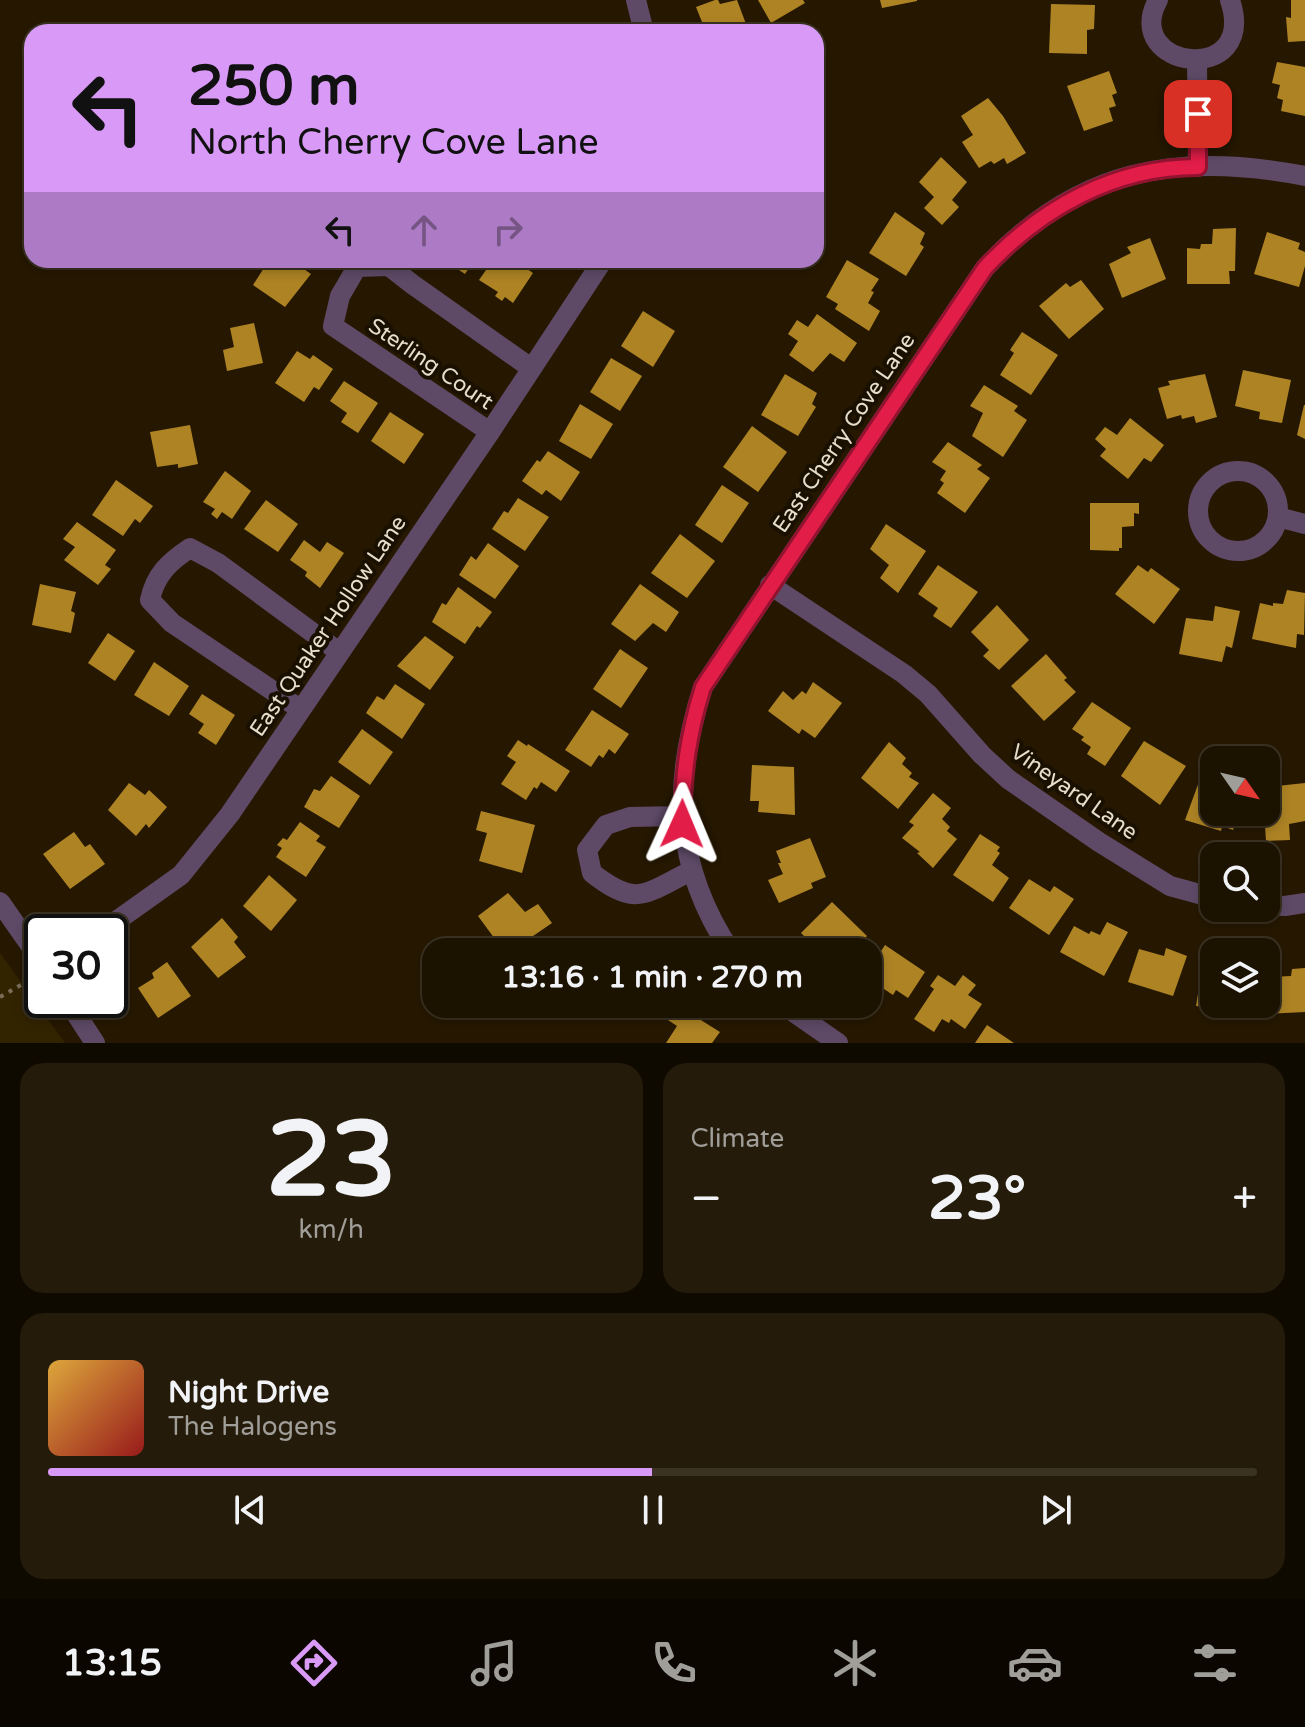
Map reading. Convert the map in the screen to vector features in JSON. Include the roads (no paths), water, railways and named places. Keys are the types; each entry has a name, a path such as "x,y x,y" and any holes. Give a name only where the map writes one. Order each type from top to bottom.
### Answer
{"street":[{"path":"636,0 642,24"},
{"path":"1158,0 1152,20 1154,33 1161,45 1184,60 1197,61 1222,50 1230,39 1234,26 1230,0"},
{"path":"1197,61 1198,167"},
{"name":"East Cherry Cove Lane","path":"721,938 691,871 682,816 683,773 692,722 703,687 985,268 1012,239 1068,201 1116,179 1164,167 1256,166 1305,176"},
{"name":"Sterling Court","path":"356,268 340,296 333,326 490,432"},
{"name":"Sterling Court","path":"392,268 531,368"},
{"name":"East Quaker Hollow Lane","path":"126,914 181,875 230,814 598,268"},
{"path":"1226,472 1253,473 1265,480 1273,491 1278,503 1278,517 1274,529 1255,547 1243,551 1230,550 1218,546 1201,526 1199,501 1214,478 1226,472"},
{"path":"1278,517 1305,524"},
{"path":"300,709 172,623 150,600 154,583 169,562 190,548 218,563 339,652"},
{"name":"Vineyard Lane","path":"770,585 904,674 928,694 982,755 1008,779 1099,842 1170,886 1200,894"},
{"path":"682,816 630,817 606,825 587,850 592,873 616,892 641,895 691,871"},
{"path":"0,902 24,936"},
{"path":"1280,904 1305,903"},
{"path":"79,1018 95,1043"},
{"path":"802,1018 838,1043"}]}
